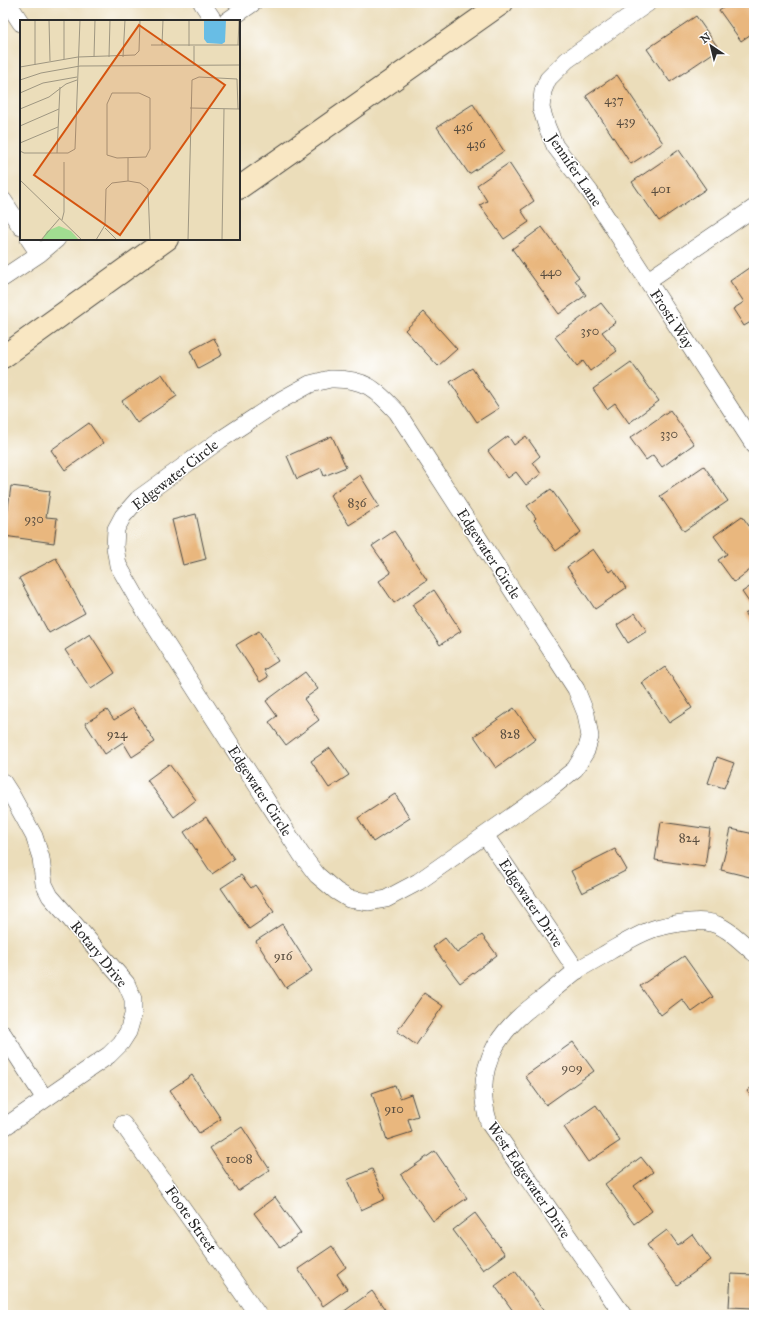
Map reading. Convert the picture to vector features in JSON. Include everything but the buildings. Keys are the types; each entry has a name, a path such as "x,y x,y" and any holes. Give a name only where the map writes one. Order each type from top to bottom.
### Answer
{"main road":[{"path":"240,187 493,6"},
{"path":"3,357 166,240"}],"street":[{"path":"8,3 20,21"},
{"path":"202,3 213,20"},
{"path":"228,20 253,3"},
{"name":"Jennifer Lane","path":"647,281 590,192 555,146 547,127 542,108 543,90 548,78 567,60 648,3"},
{"path":"3,200 20,226"},
{"name":"Frosti Way","path":"754,208 647,281 754,445"},
{"path":"30,240 38,254"},
{"path":"3,278 56,240"},
{"name":"Edgewater Circle","path":"330,379 347,379 366,385 381,394 397,412 576,690 586,714 590,737 586,751 575,769 549,790 485,835 418,882 386,900 369,902 349,899 336,891 317,875 301,854 138,600 118,565 115,547 116,529 123,516 138,499 220,440 281,400 310,384 330,379"},
{"name":"Rotary Drive","path":"3,782 34,836 41,858 44,884 50,896 126,984 133,999 133,1015 128,1032 121,1043 109,1054 3,1128"},
{"name":"Edgewater Drive","path":"485,835 577,971"},
{"name":"West Edgewater Drive","path":"623,1315 489,1123 484,1108 483,1090 487,1067 496,1045 508,1028 525,1011 577,971 628,941 655,928 683,922 707,922 720,926 754,953"},
{"path":"3,1034 45,1099"},
{"name":"Foote Street","path":"123,1124 258,1315"}]}
